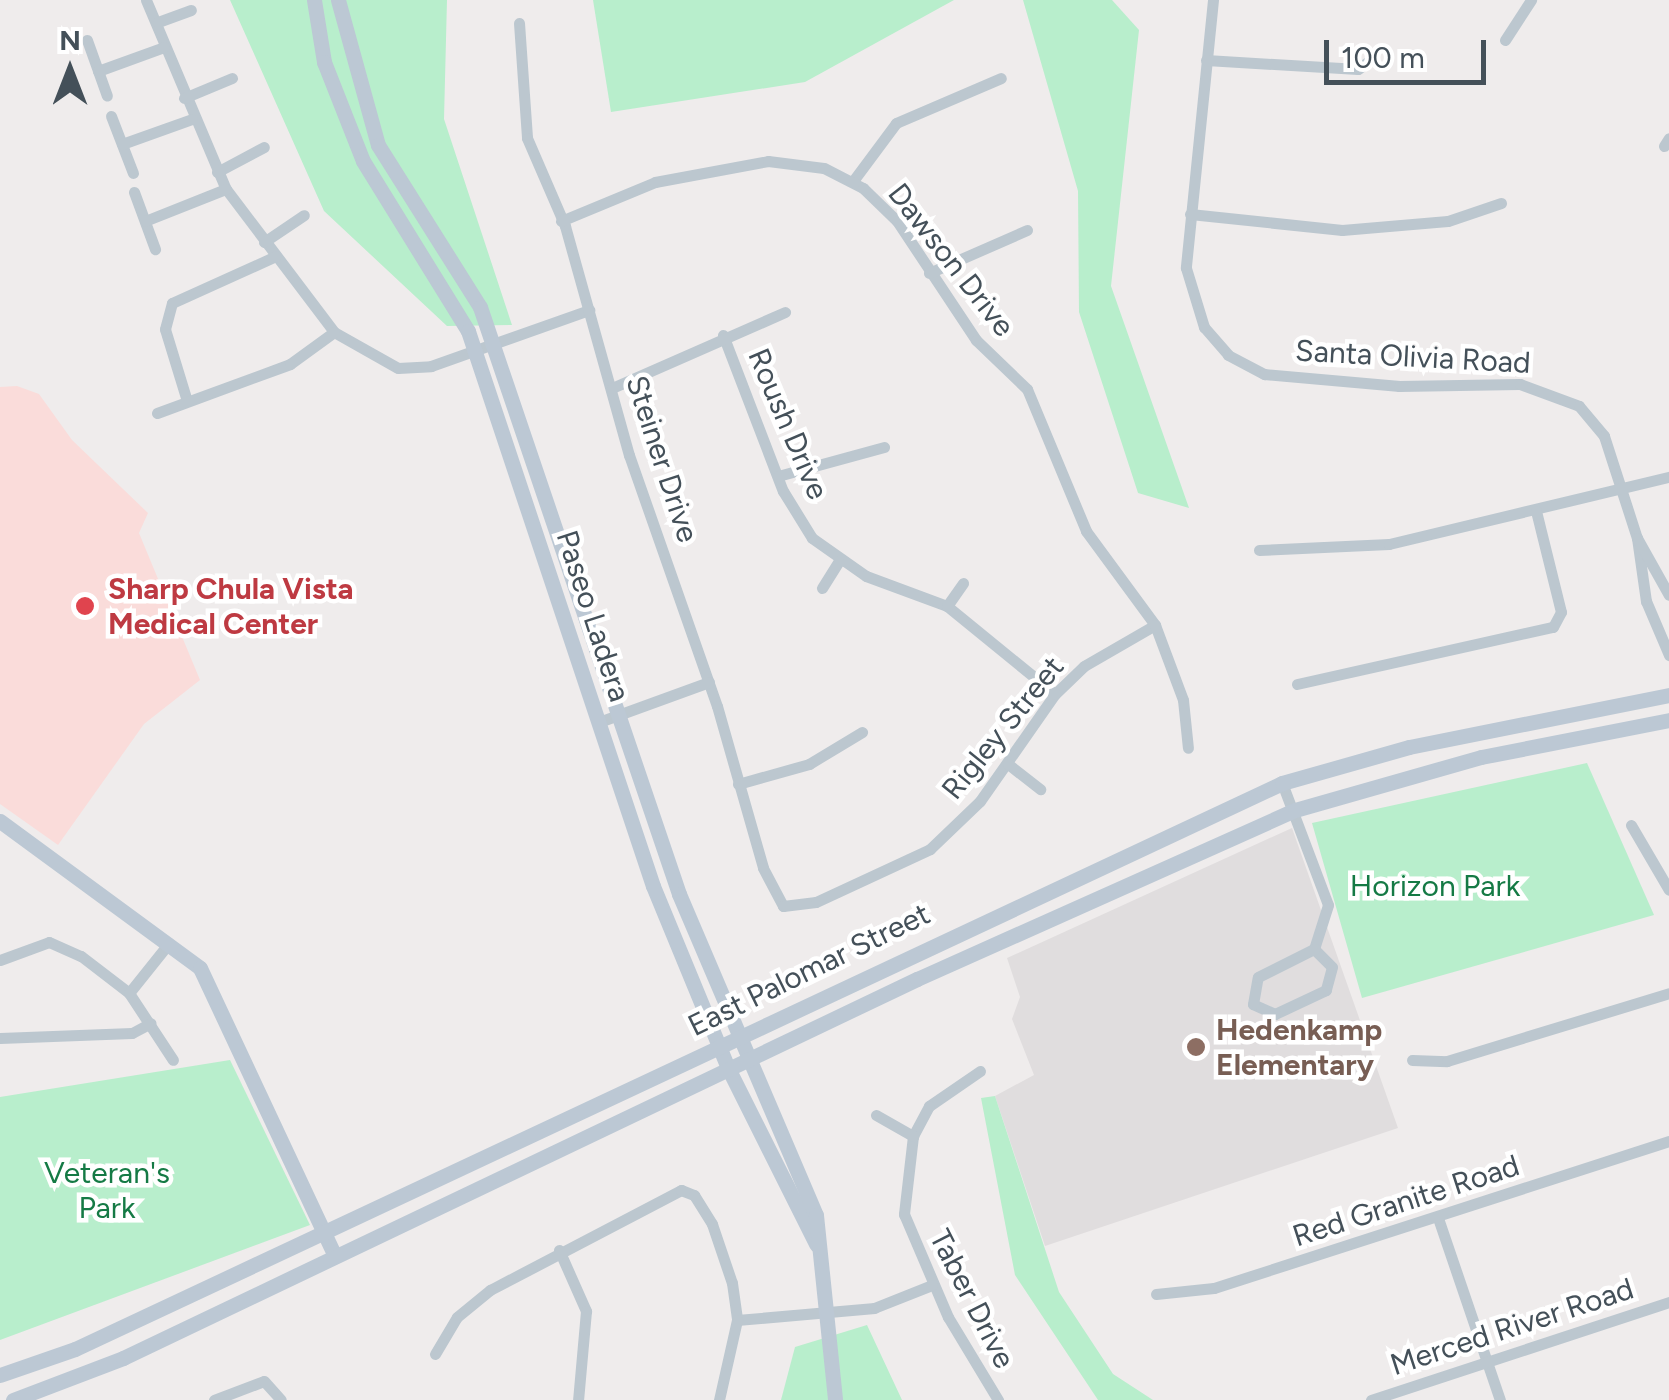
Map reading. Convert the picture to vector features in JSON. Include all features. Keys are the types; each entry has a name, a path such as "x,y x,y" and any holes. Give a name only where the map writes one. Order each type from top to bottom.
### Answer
{"main road":[{"name":"Paseo Ladera","path":"314,0 324,62 363,161 477,354 653,886 729,1070 820,1252"},
{"name":"Paseo Ladera","path":"338,0 378,145 480,307 679,894 747,1062 816,1215 830,1313 835,1400"},
{"name":"East Palomar Street","path":"0,1375 75,1349 1282,783 1409,747 1669,695"},
{"name":"East Palomar Street","path":"14,1400 123,1358 334,1254 1294,810 1481,758 1669,720"},
{"path":"0,820 200,968 228,1013 334,1254"}],"street":[{"path":"146,0 158,22 192,119 226,189 334,332 398,368 477,354 589,310"},
{"name":"Santa Olivia Road","path":"1212,0 1190,214 1193,305 1238,362 1317,380 1544,388 1589,415 1622,491 1637,538 1646,601 1669,655"},
{"path":"1505,40 1531,0"},
{"path":"158,22 191,10"},
{"name":"Steiner Drive","path":"519,23 527,138 561,221 709,682 762,868 783,906"},
{"path":"87,40 107,96"},
{"path":"98,70 164,46"},
{"path":"1206,60 1358,69 1372,59"},
{"path":"184,98 232,78"},
{"path":"853,180 896,122 1000,78"},
{"path":"111,116 133,173"},
{"path":"122,144 192,119"},
{"path":"217,172 264,146"},
{"name":"Dawson Drive","path":"561,221 639,188 718,167 793,162 853,180 897,221 976,340 1027,389 1086,531 1155,625 1183,700 1188,748"},
{"path":"145,222 226,189"},
{"path":"134,192 155,248"},
{"path":"1190,214 1342,230 1448,221 1501,203"},
{"path":"264,242 304,215"},
{"path":"929,273 1027,230"},
{"path":"188,401 165,329 172,302 276,256"},
{"path":"612,388 723,335 785,312"},
{"path":"157,413 290,364 334,332"},
{"name":"Roush Drive","path":"723,335 778,476 812,538 838,562 947,606 1055,694"},
{"path":"778,476 884,447"},
{"path":"1260,550 1371,547 1669,477"},
{"path":"1297,684 1553,627 1561,612 1536,511"},
{"name":"Santa Olivia Road","path":"1637,538 1669,594"},
{"path":"822,588 838,562"},
{"path":"947,606 963,583"},
{"name":"Rigley Street","path":"783,906 816,902 930,849 1008,764 1055,694 1084,666 1155,625"},
{"path":"598,722 709,682"},
{"path":"738,784 808,764 862,732"},
{"path":"1008,764 1040,789"},
{"path":"1282,783 1328,905 1314,949 1258,976 1253,1004 1275,1014 1326,990 1332,966 1314,949"},
{"path":"1632,825 1669,890"},
{"path":"0,960 49,942 129,993 173,1060"},
{"path":"129,993 169,942"},
{"path":"1412,1060 1447,1061 1669,993"},
{"path":"0,1038 132,1033 151,1023"},
{"path":"876,1115 913,1136 929,1106 980,1071"},
{"name":"Taber Drive","path":"913,1136 904,1214 932,1284 998,1400"},
{"name":"Red Granite Road","path":"1156,1294 1208,1290 1669,1141"},
{"path":"435,1354 468,1306 559,1250 681,1190 694,1195 712,1224 737,1320 720,1400"},
{"path":"1438,1218 1500,1400"},
{"path":"559,1250 586,1311 578,1400"},
{"path":"737,1320 874,1308 932,1284"},
{"name":"Merced River Road","path":"1371,1400 1669,1302"},
{"path":"214,1400 264,1381 281,1400"}],"shaded area":[{"name":"Sharp Chula Vista Medical Center","path":"17,386 39,394 72,440 148,513 139,533 200,680 144,724 58,845 0,804 0,387"},
{"name":"Hedenkamp Elementary","path":"1292,828 1398,1128 1045,1246 995,1096 1034,1075 1012,1019 1020,997 1007,958"}],"green space":[{"path":"230,0 447,0 444,119 512,325 447,326 324,211"},
{"path":"593,0 954,0 805,82 611,112"},
{"path":"1023,0 1112,0 1139,30 1111,286 1189,508 1138,493 1079,312 1078,191"},
{"name":"Horizon Park","path":"1587,763 1654,915 1362,998 1312,823"},
{"name":"Veteran's Park","path":"230,1060 310,1225 0,1340 0,1097"},
{"path":"995,1096 1059,1292 1113,1374 1153,1400 1098,1400 1015,1275 981,1098"},
{"path":"867,1325 902,1400 781,1400 795,1347"}],"place":[{"name":"Sharp Chula Vista Medical Center","path":"85,606"},
{"name":"Hedenkamp Elementary","path":"1196,1047"}]}
